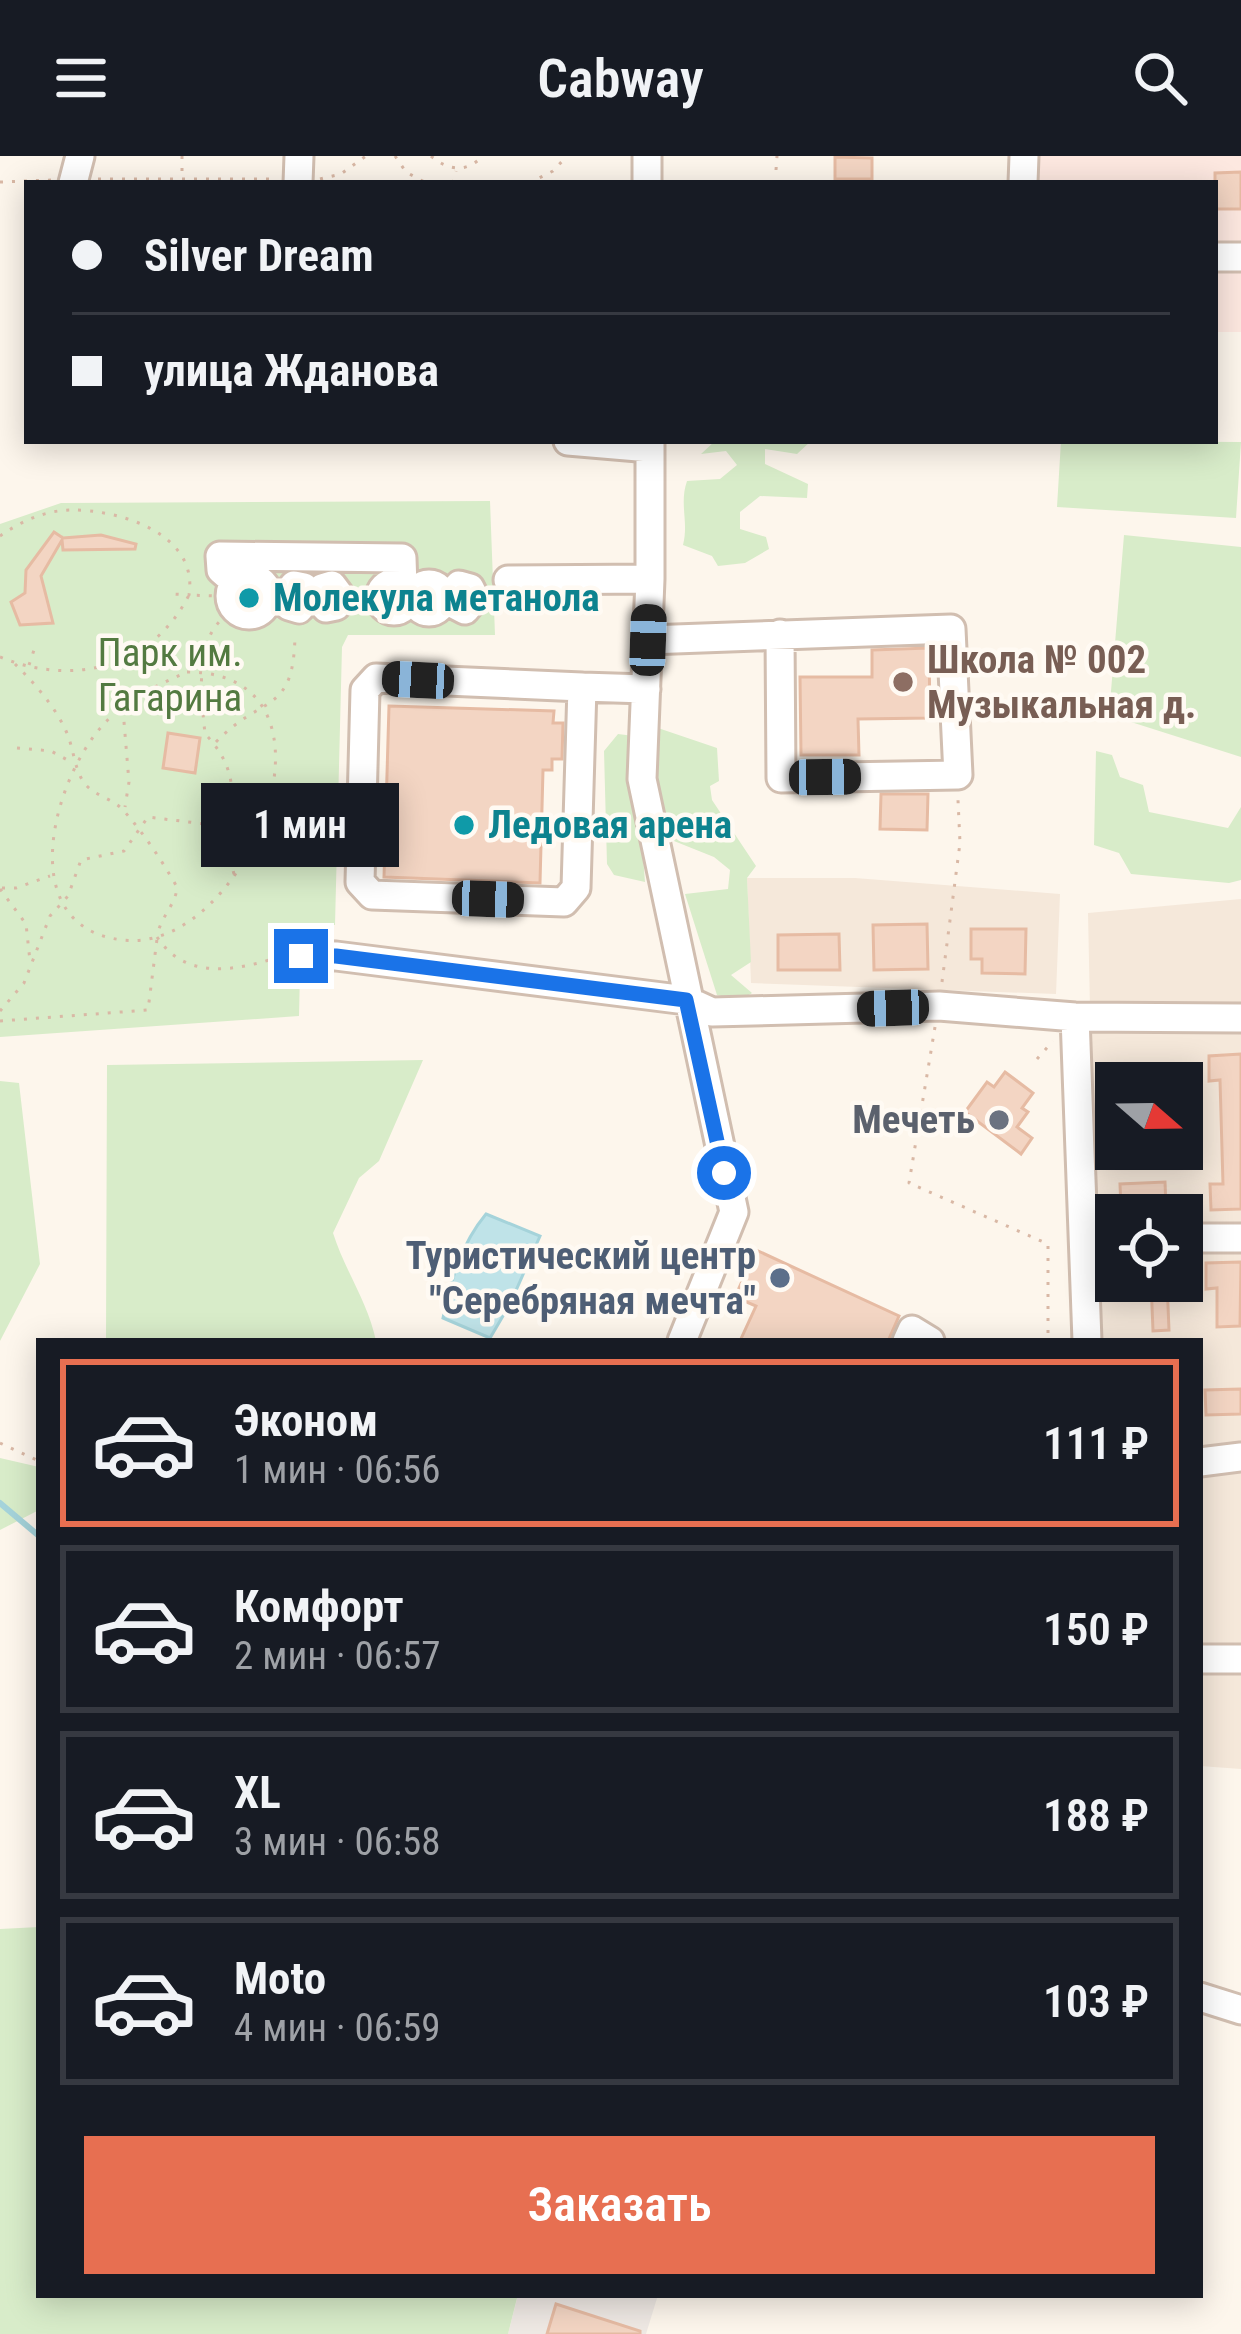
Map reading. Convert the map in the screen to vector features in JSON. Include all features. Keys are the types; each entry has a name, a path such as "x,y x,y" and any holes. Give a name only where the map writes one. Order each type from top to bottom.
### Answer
{"street":[{"path":"650,445 642,779 734,1212 683,1338"},
{"path":"383,596 402,558 220,556 221,570 234,596 257,579 383,596 650,579"},
{"path":"648,640 780,634 951,629 958,775 781,778 780,634"},
{"path":"582,687 572,897 564,902 372,895 364,890 360,882 365,690 369,682 376,678 646,689"},
{"path":"301,956 336,956 686,1000 712,1012 939,1006 1075,1017 1241,1018"},
{"path":"1075,1017 1087,1338"},
{"path":"1203,1238 1241,1238"},
{"path":"1086,1239 1095,1239"},
{"path":"1203,1462 1241,1456"},
{"path":"1203,1659 1241,1659"},
{"path":"1203,1998 1241,2011"}],"path":[{"path":"196,180 341,173 366,156"},
{"path":"395,156 406,172 421,180"},
{"path":"431,156 456,170 468,168 483,156"},
{"path":"535,180 566,156"},
{"path":"776,156 776,170"},
{"path":"454,180 456,170"},
{"path":"0,182 76,172 170,180"},
{"path":"0,536 22,520 64,510 106,512 145,525 174,546 191,580 178,616 150,648 116,664 80,673 15,664 0,657"},
{"path":"173,594 234,596"},
{"path":"234,596 212,625 203,672 205,734 231,776 232,809 221,826 234,876"},
{"path":"214,743 249,712 265,708 383,596"},
{"path":"29,666 36,644"},
{"path":"0,1021 148,1010 159,922 174,901 177,887 151,841 135,829 124,811 89,789 44,694 15,664"},
{"path":"188,672 203,672 239,680 265,708 277,762 267,814 246,862 199,910 157,937 134,942 88,932 62,902 53,874 59,802 75,762 122,708 155,686 188,672"},
{"path":"122,708 129,782 124,811"},
{"path":"17,748 51,752 75,762"},
{"path":"958,775 959,843 939,1006 909,1183 1048,1244 1048,1338"},
{"path":"296,806 306,813 308,825 301,835 289,836 279,829 278,817 285,808 296,806"},
{"path":"232,809 261,827"},
{"path":"267,814 278,817"},
{"path":"0,1011 16,996 68,896 81,860 124,851 135,829 148,817 162,815 192,826 221,826"},
{"path":"0,888 16,888 53,874"},
{"path":"0,888 26,924 28,968"},
{"path":"157,937 178,958 214,971 301,956"},
{"path":"0,1443 36,1460"}],"shaded area":[{"path":"1012,156 1241,156 1241,332 1218,332 1218,180 1012,180"},
{"path":"747,878 855,878 1060,894 1056,994 751,983"},
{"path":"1241,899 1241,1769 1203,1766 1203,1338 1097,1338 1096,1302 1203,1302 1203,1194 1095,1194 1095,1246 1088,913"},
{"path":"514,2298 657,2298 646,2334 508,2334 517,2299"}],"green space":[{"path":"1241,442 1236,518 1057,507 1061,444"},
{"path":"712,444 808,444 797,454 765,449 765,464 808,484 807,498 760,496 740,512 740,529 766,537 769,549 745,563 718,566 712,556 683,545 687,481 720,479 737,465 726,451 701,454"},
{"name":"Парк им. Гагарина","path":"490,501 495,635 348,635 342,647 335,925 301,927 299,1016 0,1037 0,524 61,503"},
{"path":"1124,535 1241,547 1241,757 1109,715"},
{"path":"658,728 717,748 719,781 710,786 712,800 756,866 747,878 751,962 731,975 752,993 741,1000 717,995 685,894 728,889 730,870 714,857 669,839 654,779"},
{"path":"618,734 634,736 645,882 614,875 607,864 604,751"},
{"path":"1096,751 1112,755 1120,777 1143,785 1149,812 1228,828 1241,807 1241,880 1229,883 1131,874 1119,853 1094,845"},
{"path":"423,1060 379,1161 359,1178 333,1233 375,1338 106,1338 107,1065"},
{"path":"0,1081 19,1083 40,1264 0,1341"},
{"path":"0,1458 36,1466 36,1512 0,1530"},
{"path":"36,1927 36,2298 517,2298 508,2334 0,2334 0,1929"}],"water":[{"path":"486,1214 540,1236 490,1338 443,1318 458,1263"}],"building":[{"path":"835,157 872,158 872,179 835,179"},
{"path":"1241,172 1241,209 1218,209 1215,173"},
{"path":"54,532 63,538 101,535 136,544 135,549 63,550 62,540 41,576 53,623 20,625 11,602 25,593 26,570"},
{"path":"929,648 930,718 858,719 859,755 801,755 800,677 872,677 872,650"},
{"name":"Ледовая арена","path":"389,706 554,711 553,723 563,723 562,759 552,759 552,770 543,770 540,883 384,877"},
{"path":"168,733 200,738 195,773 163,768"},
{"path":"881,794 928,794 927,830 880,829"},
{"path":"927,924 928,969 874,970 873,925"},
{"path":"971,929 1026,929 1025,974 982,973 982,959 971,959"},
{"path":"839,934 840,970 778,970 778,935"},
{"path":"1241,1054 1241,1209 1211,1210 1210,1184 1223,1184 1220,1080 1209,1081 1209,1056"},
{"name":"Мечеть","path":"1005,1072 1033,1093 1017,1127 1032,1138 1021,1154 965,1112 987,1082 994,1087"},
{"path":"1165,1182 1165,1194 1120,1194 1120,1184"},
{"name":"Туристический центр \"Серебряная мечта\"","path":"756,1250 899,1316 889,1338 741,1338 756,1306 735,1297"},
{"path":"1241,1262 1240,1326 1217,1327 1217,1288 1206,1289 1206,1263"},
{"path":"1152,1302 1168,1302 1169,1330 1153,1331"},
{"path":"1241,1389 1241,1414 1206,1415 1205,1390"},
{"path":"556,2304 640,2331 640,2334 547,2334"}],"waterway":[{"path":"0,1503 36,1533"}],"place":[{"name":"Молекула метанола","path":"249,598"},
{"name":"Школа № 002 Музыкальная д.","path":"903,682"},
{"name":"Ледовая арена","path":"464,825"},
{"name":"Мечеть","path":"999,1120"},
{"name":"Туристический центр \"Серебряная мечта\"","path":"780,1278"}],"route":[{"path":"301,956 336,956 686,1000 724,1173"}]}
